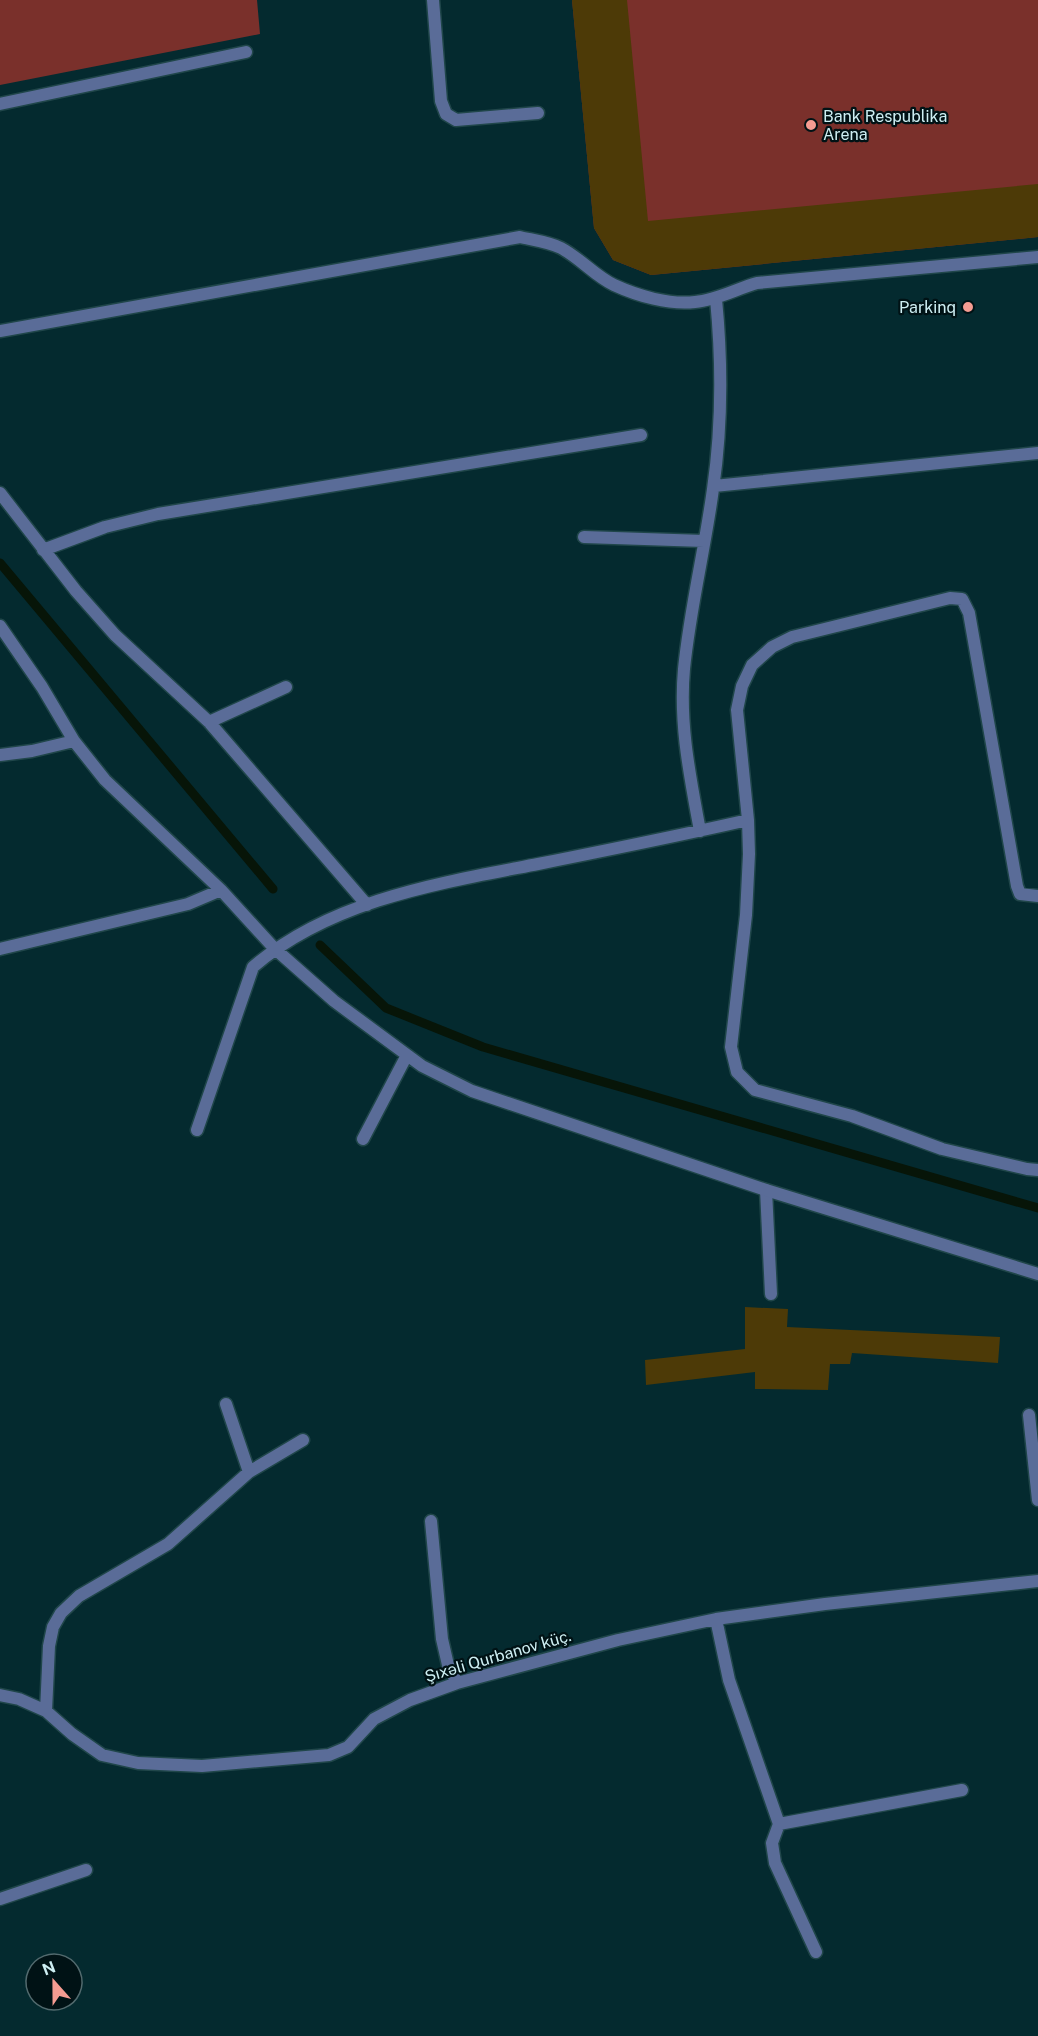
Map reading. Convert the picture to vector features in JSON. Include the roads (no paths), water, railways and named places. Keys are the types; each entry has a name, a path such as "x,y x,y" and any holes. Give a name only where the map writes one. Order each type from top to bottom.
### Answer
{"street":[{"path":"433,0 441,101 446,114 456,120 538,113"},
{"path":"0,104 246,52"},
{"path":"0,331 520,237 560,247 613,285 651,298 684,303 716,299 737,288 757,283 1038,257"},
{"path":"699,831 684,746 684,670 691,615 714,486 720,411 720,337 716,299"},
{"path":"43,550 105,527 158,514 641,435"},
{"path":"714,486 1038,453"},
{"path":"0,493 76,591 115,635 209,722 367,905"},
{"path":"584,537 704,541"},
{"path":"1038,896 1020,894 1017,886 969,613 962,600 950,598 792,637 772,647 752,665 742,686 737,710 748,820 749,854 746,915 731,1047 737,1072 755,1090 852,1116 942,1149 1038,1170"},
{"path":"0,626 42,687 74,741 105,780 221,890 274,948 333,1001 422,1066 472,1091 766,1190 1038,1274"},
{"path":"209,722 286,687"},
{"path":"0,755 33,751 74,741"},
{"path":"197,1130 253,967 274,948 325,922 367,905 428,886 748,820"},
{"path":"0,949 188,904 221,890"},
{"path":"363,1139 406,1055"},
{"path":"766,1190 771,1294"},
{"path":"226,1404 249,1472"},
{"path":"1029,1415 1038,1500"},
{"path":"46,1711 49,1646 53,1627 61,1613 79,1596 168,1544 249,1472 303,1440"},
{"path":"430,1521 442,1639 448,1665 457,1683"},
{"name":"Şıxəli Qurbanov küç.","path":"0,1695 19,1699 46,1711 72,1734 102,1755 138,1763 202,1766 329,1755 348,1747 374,1719 410,1700 457,1683 618,1640 716,1619 825,1604 1038,1581"},
{"path":"716,1619 729,1680 779,1824 772,1843 775,1863 816,1952"},
{"path":"779,1824 963,1790"},
{"path":"0,1899 86,1870"}],"waterway":[{"path":"0,563 273,889"},
{"path":"320,945 386,1008 483,1047 1038,1208"}],"place":[{"name":"Bank Respublika Arena","path":"811,125"},
{"name":"Parkinq","path":"968,307"}]}
